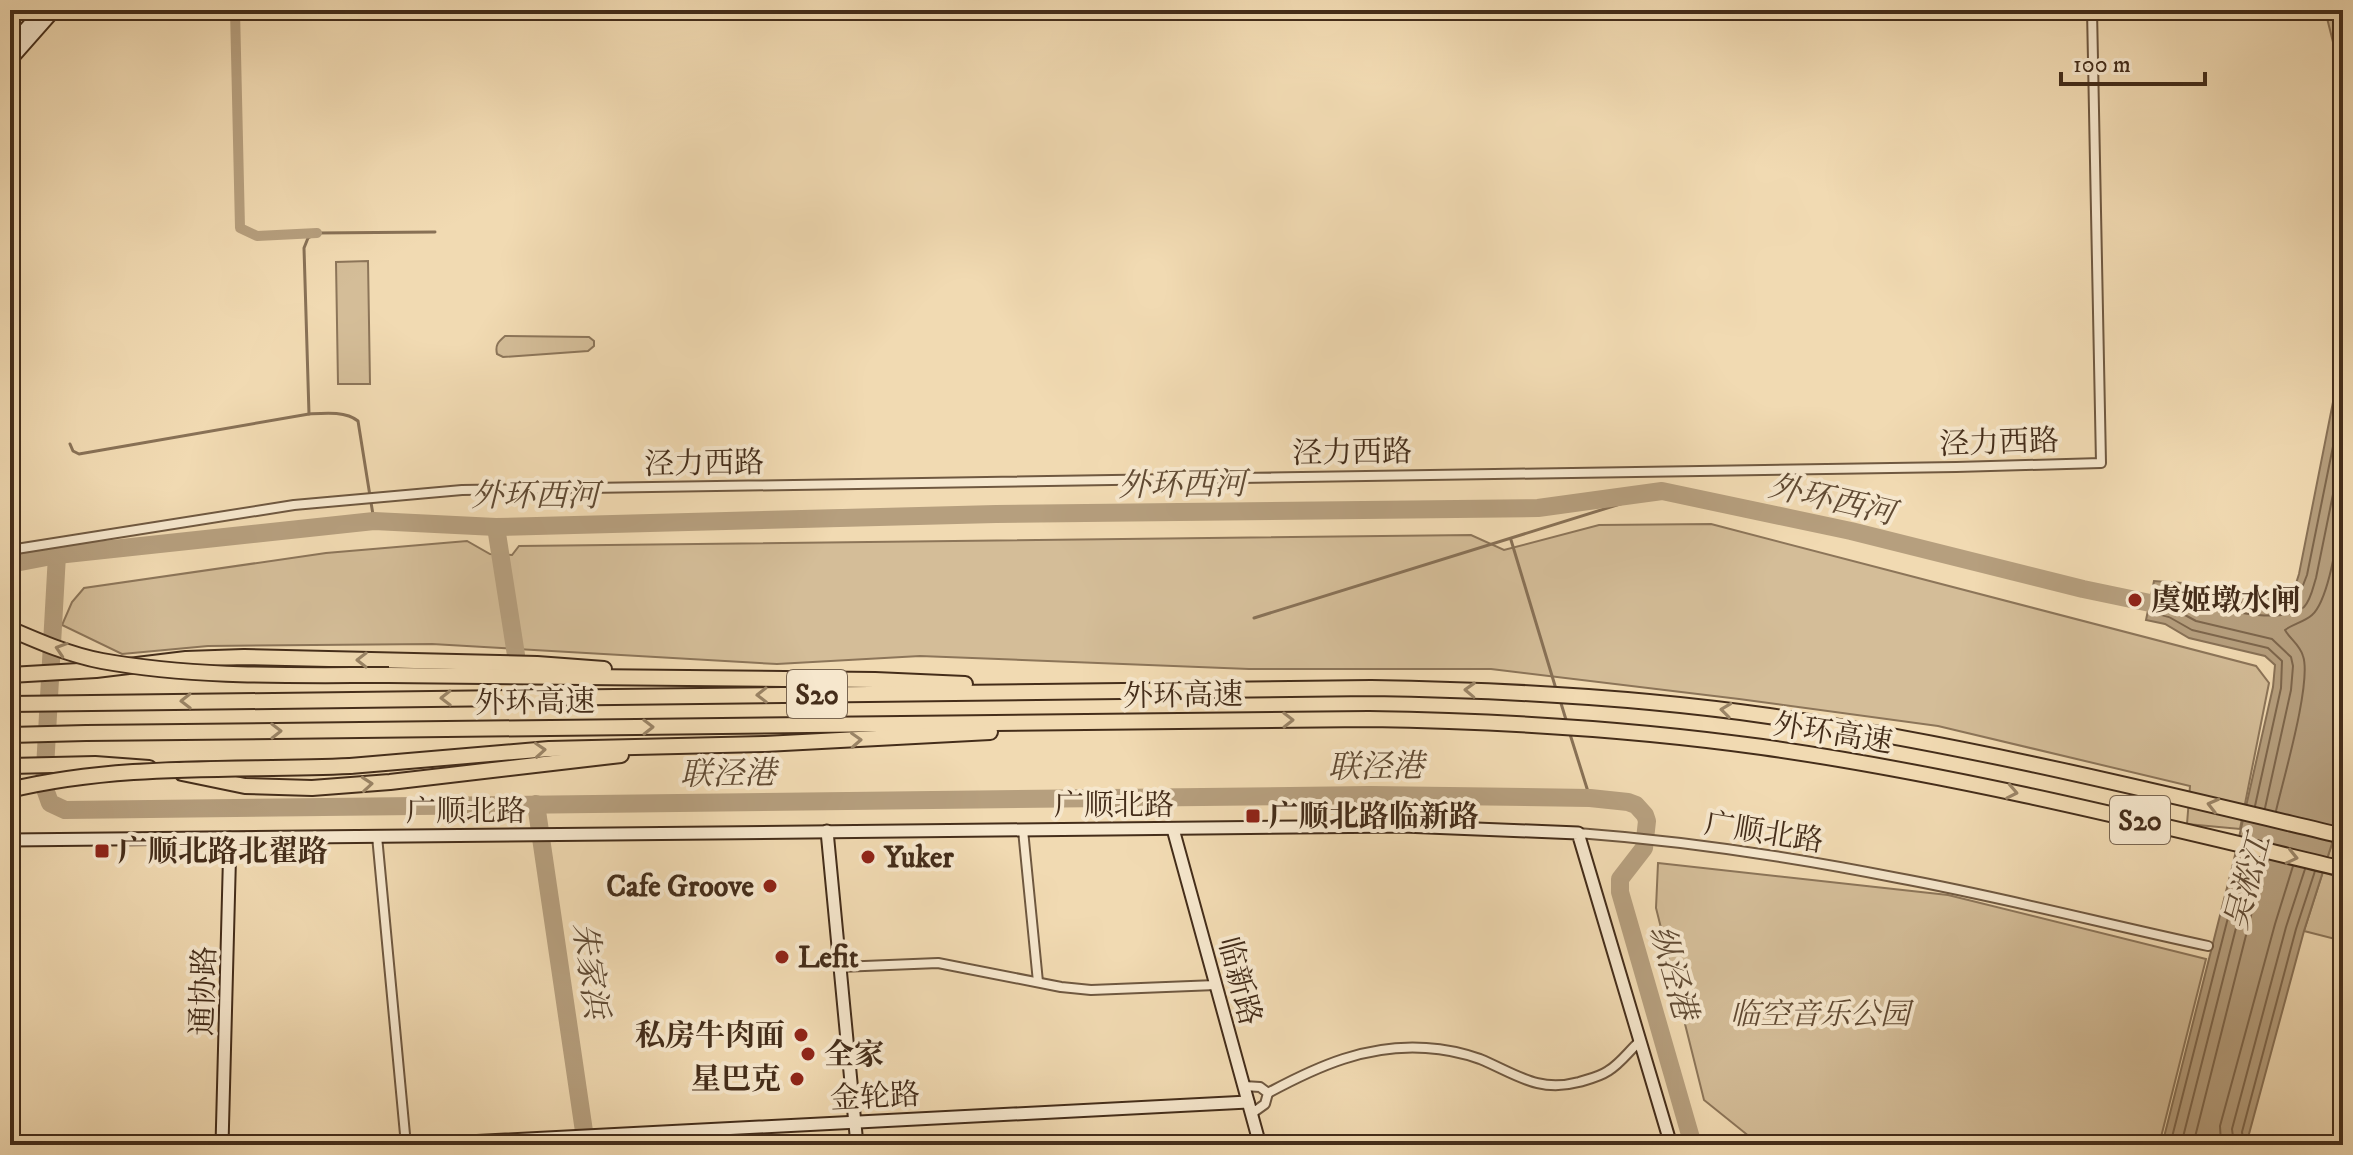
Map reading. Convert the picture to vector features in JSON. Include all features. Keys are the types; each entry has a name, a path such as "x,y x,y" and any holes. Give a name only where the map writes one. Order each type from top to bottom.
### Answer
{"highway":[{"path":"10,629 66,651 100,660 203,672 875,680 1154,691"},
{"path":"10,675 244,657 537,664 691,678"},
{"name":"外环高速","path":"10,704 1371,688 1569,694 1755,714 1941,745 2067,770 2343,836"},
{"name":"外环高速","path":"10,735 1412,719 1558,725 1763,747 1935,776 2074,805 2343,869"},
{"path":"10,790 63,779 138,771 350,766 549,749 880,739 1154,721"},
{"path":"10,766 137,766 245,786 312,788 390,782 697,746"}],"street":[{"path":"10,46 42,10"},
{"path":"10,61 55,10"},
{"name":"泾力西路","path":"10,550 294,505 462,490 2101,463 2092,10"},
{"name":"广顺北路","path":"10,840 1403,826 1578,833 1782,858 1899,878 2208,946"},
{"name":"临新路","path":"1173,829 1260,1145"},
{"path":"1023,830 1038,982"},
{"path":"827,831 857,1145"},
{"path":"1578,833 1671,1145"},
{"path":"377,836 407,1145"},
{"name":"通协路","path":"222,1145 230,838"},
{"path":"840,967 938,963 1091,990 1216,985"},
{"path":"1250,1108 1265,1104 1268,1093 1307,1072 1352,1055 1381,1049 1406,1047 1456,1052 1517,1077 1552,1086 1597,1077 1610,1070 1639,1042"},
{"path":"1244,1086 1260,1087 1268,1093"},
{"name":"金轮路","path":"407,1145 856,1122 1250,1108"}],"green space":[{"path":"2325,10 2343,10 2343,124 2338,124 2338,62"},
{"path":"368,261 370,384 338,384 336,262"},
{"path":"505,336 589,337 594,341 594,346 588,351 503,357 497,354 496,348"},
{"path":"1711,524 2256,666 2269,683 2240,829 2187,824 2190,786 1938,726 1491,669 1249,669 920,656 777,664 432,644 208,646 122,654 62,625 72,602 84,588 326,553 467,541 490,554 512,555 519,546 1471,535 1504,550 1599,525"},
{"path":"2343,809 2343,941 2304,931"},
{"name":"临空音乐公园","path":"1658,863 1948,895 2206,959 2159,1145 1756,1145 1704,1100 1656,908"}],"water":[{"name":"吴淞江","path":"2343,375 2343,809 2304,931 2249,1134 2253,1145 2162,1145 2233,864 2273,687 2275,665 2265,656 2189,638 2165,624 2146,620 2154,581 2183,583 2265,598 2279,599 2293,593 2334,397"}],"waterway":[{"path":"235,10 240,228 257,236 317,233"},
{"path":"309,414 304,248 308,238 317,233 435,232"},
{"path":"70,444 73,451 79,454 309,414 348,416 358,421 374,521"},
{"path":"1254,618 1662,491"},
{"name":"外环西河","path":"10,564 57,555 374,521 496,527 996,514 1538,508 1662,491 1851,531 2083,589 2174,608"},
{"path":"496,527 516,655"},
{"path":"1511,540 1556,689"},
{"name":"联泾港","path":"57,555 44,786 50,803 65,810 1371,795 1590,798 1628,802 1636,805 1647,821 1644,848 1620,879 1620,892 1693,1145"},
{"path":"1560,700 1567,723"},
{"path":"1569,731 1590,798"},
{"name":"朱家浜","path":"536,804 586,1145"}],"place":[{"name":"虞姬墩水闸","path":"2135,600"},
{"name":"广顺北路临新路","path":"1253,816"},
{"name":"广顺北路北翟路","path":"102,851"},
{"name":"Yuker","path":"868,857"},
{"name":"Cafe Groove","path":"770,886"},
{"name":"Lefit","path":"782,957"},
{"name":"私房牛肉面","path":"801,1035"},
{"name":"全家","path":"808,1054"},
{"name":"星巴克","path":"797,1079"}],"water label":[{"name":"纵泾港","path":"1674,972"}]}
